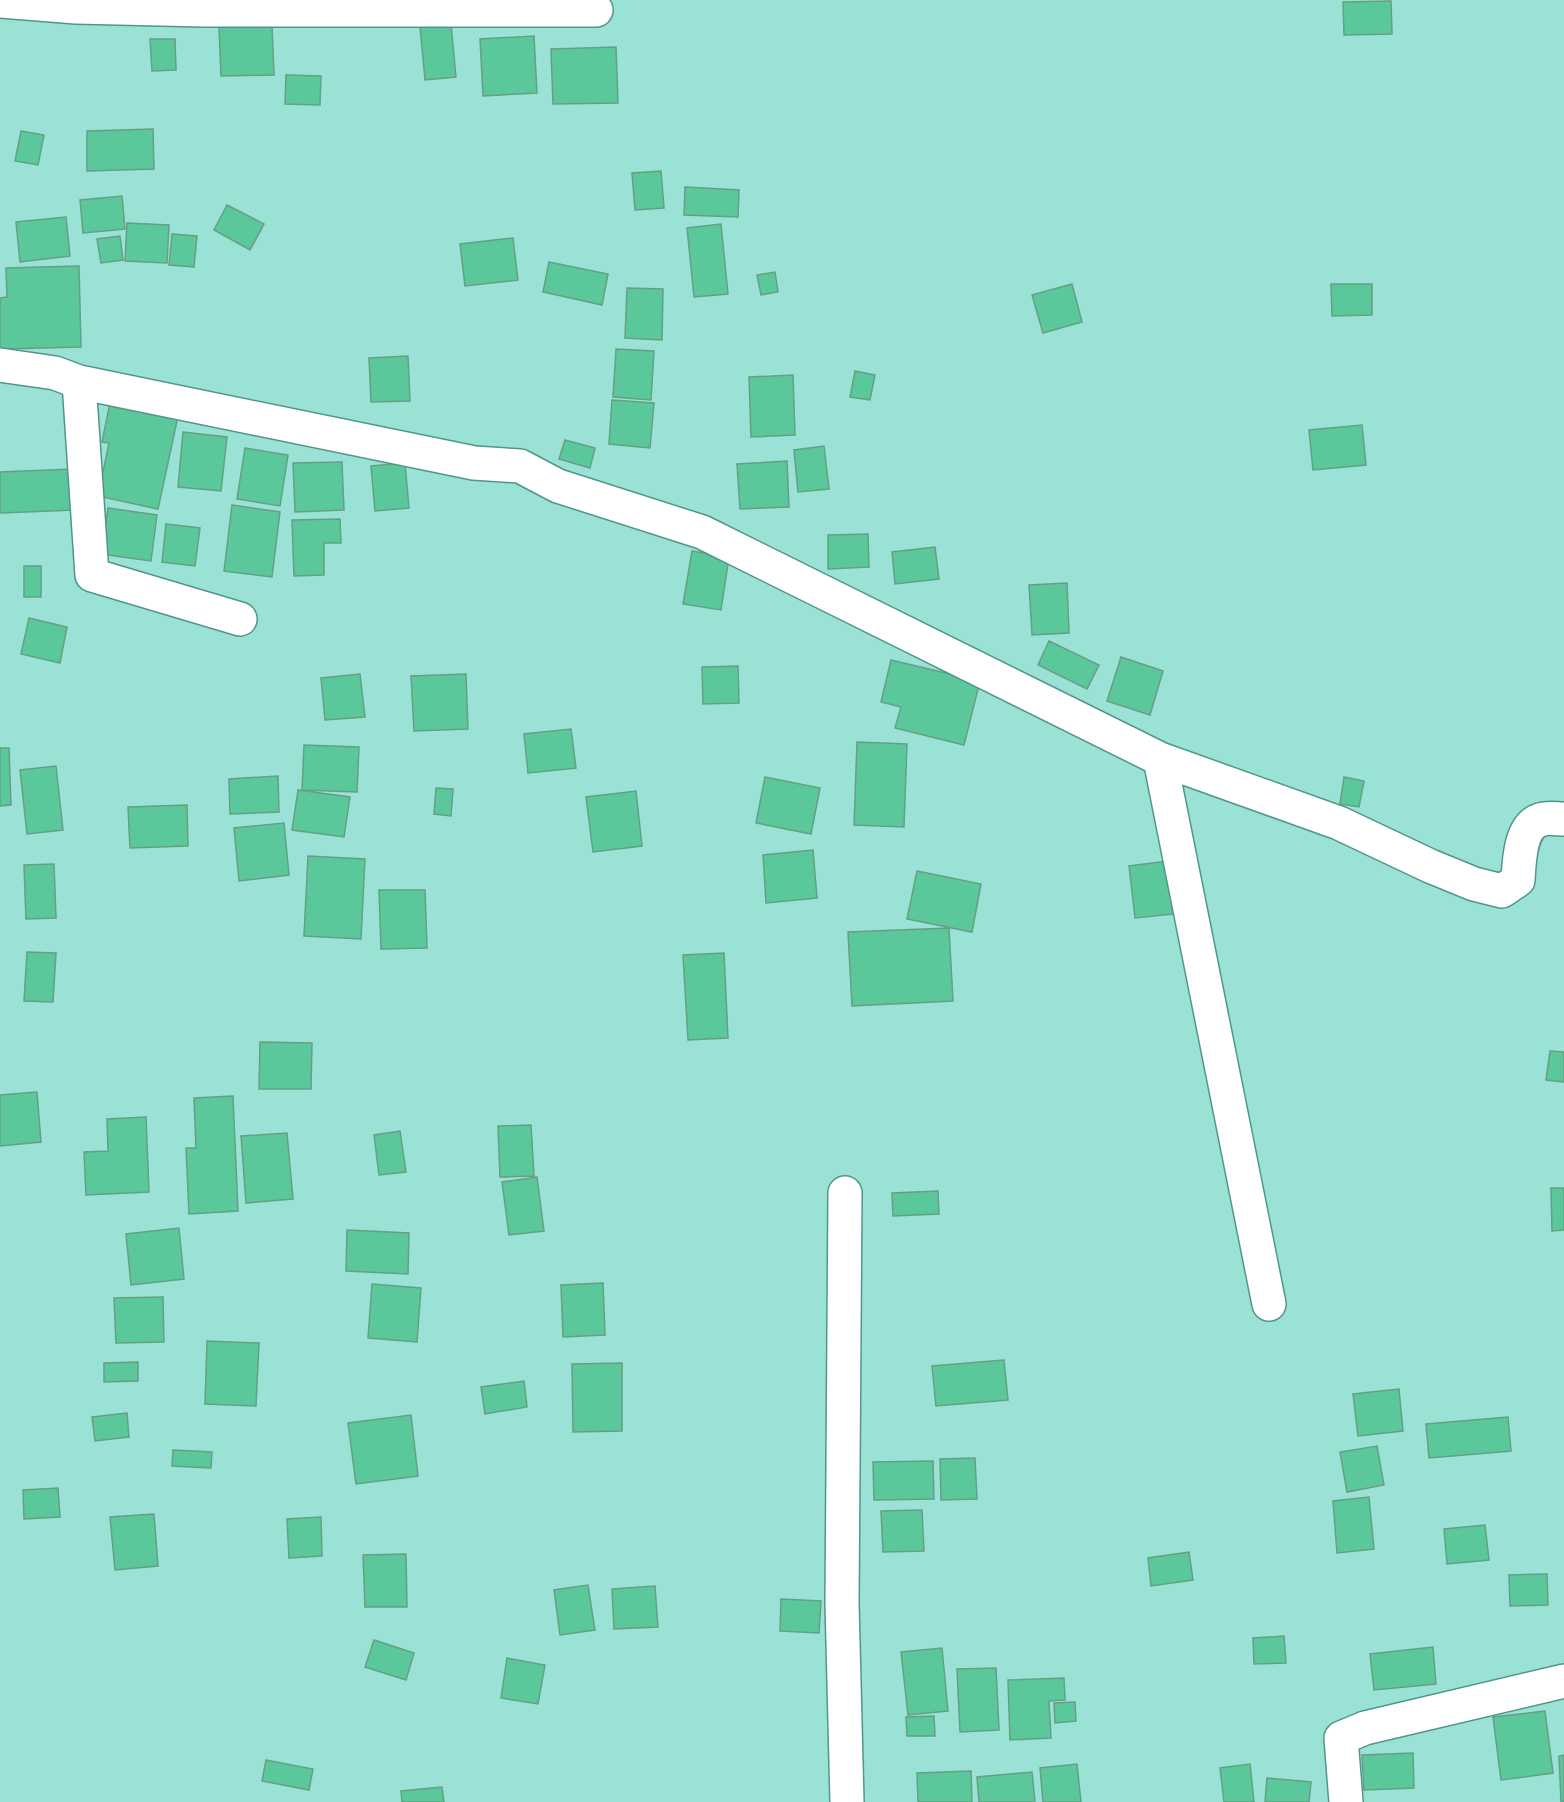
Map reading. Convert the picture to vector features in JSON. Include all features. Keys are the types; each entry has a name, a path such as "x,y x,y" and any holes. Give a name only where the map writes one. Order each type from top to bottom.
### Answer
{"street":[{"path":"0,1 76,7 204,5 596,10"},
{"path":"0,365 56,373 79,382 474,463 520,466 558,486 702,532 1160,759 1339,823 1463,880 1502,891 1518,880 1520,854 1528,829 1538,820 1564,819"},
{"path":"79,382 92,575 240,619"},
{"path":"1160,759 1269,1304"},
{"path":"845,1193 842,1603 848,1802"},
{"path":"1346,1802 1341,1738 1365,1728 1564,1681"}],"building":[{"path":"1391,1 1392,34 1344,35 1343,2"},
{"path":"451,24 456,77 425,80 420,27"},
{"path":"272,25 274,75 221,76 219,27"},
{"path":"534,36 537,93 483,96 480,39"},
{"path":"150,39 175,39 176,70 152,71"},
{"path":"616,47 618,103 553,104 551,49"},
{"path":"286,75 321,76 320,105 285,104"},
{"path":"153,129 154,169 87,171 87,131"},
{"path":"21,131 44,135 38,165 15,161"},
{"path":"661,171 664,208 635,210 632,173"},
{"path":"685,187 739,190 738,217 684,215"},
{"path":"122,196 125,229 83,233 80,200"},
{"path":"227,205 264,224 250,250 214,230"},
{"path":"66,217 70,256 20,262 16,222"},
{"path":"127,223 169,225 167,263 125,261"},
{"path":"721,224 728,294 694,297 687,228"},
{"path":"172,234 197,236 194,267 169,265"},
{"path":"120,236 123,260 101,263 97,239"},
{"path":"513,238 518,280 465,286 460,244"},
{"path":"549,262 608,274 602,305 543,292"},
{"path":"79,266 81,347 0,349 0,298 7,297 6,268"},
{"path":"775,272 778,292 761,295 757,275"},
{"path":"1072,284 1082,322 1043,333 1032,295"},
{"path":"1331,284 1372,284 1372,315 1332,316"},
{"path":"627,288 663,289 662,340 625,338"},
{"path":"616,349 654,351 651,400 613,397"},
{"path":"408,356 410,401 371,402 369,358"},
{"path":"855,371 875,375 870,400 850,397"},
{"path":"793,375 795,435 751,437 749,377"},
{"path":"112,393 180,407 158,509 98,496 109,443 102,442"},
{"path":"612,400 654,403 650,448 609,444"},
{"path":"1362,425 1366,465 1313,470 1309,430"},
{"path":"183,432 227,437 221,491 178,487"},
{"path":"565,440 595,448 590,468 559,459"},
{"path":"824,446 829,489 798,492 794,450"},
{"path":"245,448 288,455 280,506 237,499"},
{"path":"787,461 789,507 740,509 737,464"},
{"path":"342,462 344,510 295,512 293,463"},
{"path":"405,463 409,508 375,511 371,466"},
{"path":"73,469 75,510 0,513 0,472"},
{"path":"232,505 280,512 272,577 224,571"},
{"path":"108,508 157,515 151,561 101,554"},
{"path":"340,519 341,543 324,543 324,575 294,576 292,520"},
{"path":"166,524 200,528 195,566 162,562"},
{"path":"868,534 869,567 828,569 828,535"},
{"path":"935,547 939,579 895,584 892,552"},
{"path":"692,551 729,557 721,610 683,604"},
{"path":"24,566 41,566 41,597 24,597"},
{"path":"1067,583 1069,633 1032,635 1029,585"},
{"path":"29,618 67,627 60,663 21,654"},
{"path":"1049,641 1099,665 1087,689 1038,665"},
{"path":"1121,657 1163,671 1150,715 1107,701"},
{"path":"891,660 980,681 964,745 895,728 901,707 881,702"},
{"path":"738,666 739,703 703,704 702,667"},
{"path":"360,674 365,717 325,720 321,678"},
{"path":"466,674 468,729 414,731 411,676"},
{"path":"571,729 576,768 528,773 524,734"},
{"path":"857,742 907,744 904,827 854,825"},
{"path":"304,745 359,747 357,792 302,790"},
{"path":"0,748 9,748 11,805 0,806"},
{"path":"56,766 63,830 27,834 20,770"},
{"path":"278,776 279,812 230,814 229,779"},
{"path":"765,777 820,788 811,834 756,823"},
{"path":"1344,777 1364,781 1359,807 1340,804"},
{"path":"436,788 453,789 451,816 434,814"},
{"path":"298,790 350,797 344,837 292,830"},
{"path":"636,791 642,846 593,852 586,797"},
{"path":"187,805 188,846 130,848 128,807"},
{"path":"284,823 289,875 239,881 234,828"},
{"path":"813,850 817,898 766,903 763,855"},
{"path":"308,856 365,859 361,939 304,936"},
{"path":"1168,861 1173,914 1135,918 1129,866"},
{"path":"54,864 56,918 26,919 24,865"},
{"path":"917,871 981,884 972,932 907,919"},
{"path":"379,890 425,890 427,948 381,949"},
{"path":"949,928 953,1001 852,1006 848,932"},
{"path":"27,952 56,953 53,1002 24,1001"},
{"path":"724,953 728,1038 688,1040 683,955"},
{"path":"260,1042 312,1043 311,1089 259,1089"},
{"path":"1550,1051 1564,1052 1564,1082 1546,1080"},
{"path":"37,1092 41,1142 0,1146 0,1095"},
{"path":"233,1096 238,1211 189,1214 186,1148 196,1148 194,1098"},
{"path":"146,1117 149,1192 86,1195 84,1152 108,1151 107,1119"},
{"path":"531,1125 534,1176 500,1177 498,1126"},
{"path":"400,1131 406,1172 379,1175 374,1135"},
{"path":"287,1133 293,1199 246,1203 241,1136"},
{"path":"537,1177 544,1231 509,1235 502,1182"},
{"path":"1551,1188 1564,1188 1564,1230 1552,1231"},
{"path":"938,1191 939,1214 893,1216 892,1193"},
{"path":"179,1228 184,1279 131,1285 126,1234"},
{"path":"347,1230 409,1233 408,1274 346,1271"},
{"path":"603,1283 605,1335 563,1337 561,1285"},
{"path":"372,1284 421,1288 417,1342 368,1338"},
{"path":"163,1297 164,1342 116,1343 114,1298"},
{"path":"207,1341 259,1343 256,1406 205,1404"},
{"path":"1004,1360 1008,1400 936,1406 932,1366"},
{"path":"138,1362 138,1381 104,1382 104,1363"},
{"path":"622,1363 622,1431 573,1432 572,1364"},
{"path":"524,1381 527,1407 485,1414 481,1387"},
{"path":"1399,1389 1403,1431 1358,1436 1353,1394"},
{"path":"127,1413 129,1437 95,1441 92,1417"},
{"path":"411,1415 418,1476 356,1484 348,1423"},
{"path":"1508,1417 1511,1451 1429,1458 1426,1424"},
{"path":"1377,1446 1384,1485 1347,1492 1340,1452"},
{"path":"173,1450 212,1452 211,1468 172,1466"},
{"path":"975,1458 977,1499 941,1500 940,1459"},
{"path":"933,1461 934,1499 874,1500 873,1462"},
{"path":"58,1488 60,1517 24,1519 23,1490"},
{"path":"1369,1497 1374,1549 1337,1553 1333,1501"},
{"path":"922,1510 924,1551 883,1552 881,1511"},
{"path":"154,1514 158,1566 115,1570 110,1517"},
{"path":"321,1517 322,1556 289,1558 287,1519"},
{"path":"1485,1525 1489,1560 1447,1564 1444,1529"},
{"path":"1189,1552 1193,1580 1151,1586 1148,1558"},
{"path":"406,1554 407,1607 365,1607 363,1555"},
{"path":"1547,1574 1548,1605 1510,1606 1509,1575"},
{"path":"588,1585 595,1630 560,1635 554,1590"},
{"path":"655,1586 658,1627 614,1629 612,1589"},
{"path":"781,1599 821,1601 819,1633 780,1631"},
{"path":"1284,1636 1286,1663 1254,1664 1253,1638"},
{"path":"374,1640 414,1653 406,1680 365,1667"},
{"path":"1433,1647 1436,1684 1374,1690 1370,1654"},
{"path":"942,1648 948,1711 908,1715 901,1652"},
{"path":"507,1658 545,1665 538,1704 501,1698"},
{"path":"996,1668 999,1730 960,1732 957,1669"},
{"path":"1064,1678 1065,1700 1049,1701 1051,1738 1010,1740 1008,1680"},
{"path":"1075,1702 1076,1721 1055,1723 1054,1703"},
{"path":"1545,1711 1553,1773 1501,1780 1493,1717"},
{"path":"934,1716 935,1736 907,1736 906,1717"},
{"path":"1413,1753 1414,1788 1364,1790 1362,1755"},
{"path":"1564,1755 1564,1802 1561,1802 1559,1756"},
{"path":"266,1760 313,1769 309,1790 262,1781"},
{"path":"1077,1764 1081,1802 1043,1802 1040,1768"},
{"path":"1250,1764 1254,1802 1224,1802 1220,1768"},
{"path":"971,1771 972,1802 918,1802 917,1773"},
{"path":"1032,1772 1035,1802 979,1802 977,1777"},
{"path":"1267,1778 1311,1782 1309,1802 1265,1802"},
{"path":"442,1787 444,1802 402,1802 401,1791"}]}
